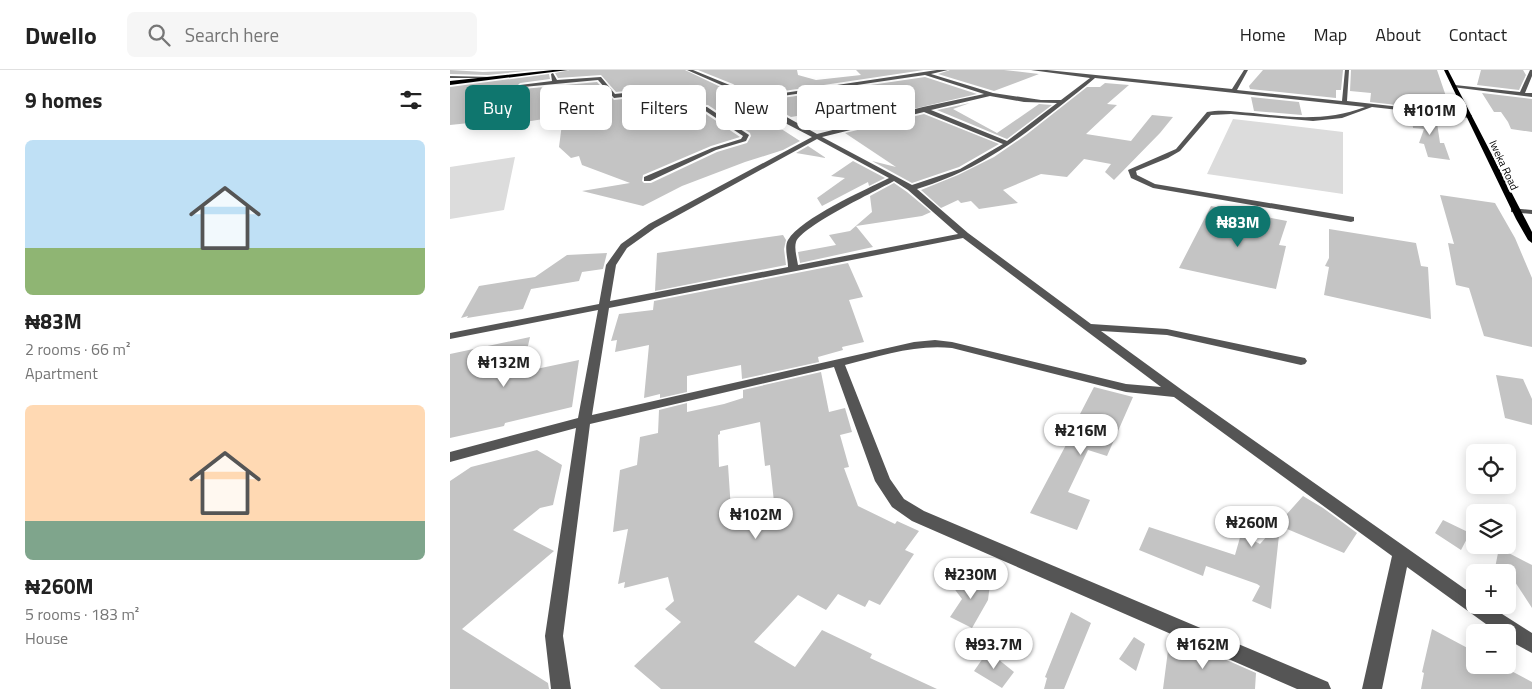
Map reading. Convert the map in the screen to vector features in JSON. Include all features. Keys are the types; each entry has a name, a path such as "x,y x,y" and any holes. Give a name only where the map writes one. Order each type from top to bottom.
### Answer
{"main road":[{"path":"500,77 566,70"},
{"name":"Iweka Road","path":"1446,70 1514,210 1532,240"},
{"path":"450,83 492,81"}],"street":[{"path":"689,70 725,85"},
{"path":"787,94 946,70"},
{"path":"1033,70 1093,78 1470,116"},
{"path":"1233,92 1246,70"},
{"path":"1344,104 1347,70"},
{"path":"1522,94 1532,70"},
{"path":"553,71 555,82"},
{"path":"926,74 988,95 1026,102 1060,101"},
{"path":"450,77 492,81 500,77"},
{"path":"523,85 599,78 614,96 662,91 675,99 675,104 679,107 705,108 745,133 746,138 744,140 714,150 647,179"},
{"path":"912,188 969,167 1007,143 1060,101 1093,78"},
{"path":"1455,87 1532,95"},
{"path":"561,689 554,636 584,422 610,265 624,246 652,226 833,130 988,95"},
{"path":"1350,219 1153,186 1134,176 1132,170 1166,157 1178,150 1209,113 1226,112 1324,119 1354,114 1371,106"},
{"path":"923,109 1007,143"},
{"path":"787,122 912,188 965,235 1177,393 1507,629 1532,644"},
{"path":"793,268 792,240 797,233 828,213 895,178"},
{"path":"1514,210 1532,212"},
{"path":"450,336 965,235"},
{"path":"1090,327 1167,332 1301,362"},
{"path":"450,457 584,422 838,362 914,345 935,343 952,345 1126,388 1177,393"},
{"path":"838,362 883,481 898,503 918,516 1321,689"},
{"path":"1372,689 1401,554"}],"shaded area":[{"path":"1233,119 1343,132 1343,194 1207,174"},
{"path":"515,157 504,210 450,219 450,167"}],"building":[{"path":"450,70 483,72 535,70 488,75 450,74"},
{"path":"570,70 685,70 716,85 716,110 706,105 706,85 622,85 622,91 616,92 612,85 601,75 558,78 555,73"},
{"path":"698,70 797,70 798,75 816,80 861,75 856,70 924,70 824,85 797,85 797,89 787,91 787,85 733,84"},
{"path":"950,70 1004,70 1039,74 994,91 938,74"},
{"path":"1263,70 1343,70 1341,90 1336,90 1336,98 1250,89 1249,86"},
{"path":"1351,70 1437,70 1451,111 1370,102 1371,93 1350,91"},
{"path":"1481,70 1523,70 1526,75 1519,90 1477,85"},
{"path":"549,74 550,79 520,83 518,85 465,85"},
{"path":"925,77 977,94 915,109 915,85 871,85"},
{"path":"597,82 600,85 565,85"},
{"path":"1105,83 1129,85 1107,104 1117,105 1086,134 1131,141 1152,115 1173,117 1114,180 1105,172 1111,164 1084,159 1067,177 1041,174 1003,190 1018,203 979,209 971,201 961,203 958,200 941,208 921,190 958,175 994,157 1026,135 1087,87 1100,87"},
{"path":"465,85 465,123 450,125 450,87"},
{"path":"540,87 540,120 530,121 530,88"},
{"path":"1482,93 1532,99 1532,132 1511,129 1501,112 1494,112"},
{"path":"797,96 797,116 791,117 787,115 787,97"},
{"path":"1251,97 1299,102 1302,115 1254,111"},
{"path":"612,98 614,100 622,99 622,130 706,130 706,114 716,121 716,130 730,130 740,137 711,146 643,175 642,181 644,183 651,183 717,152 747,143 751,136 746,130 783,130 800,141 783,150 682,186 643,206 582,191 630,183 582,165 579,156 571,158 559,147 561,130 612,130"},
{"path":"970,103 953,109 997,133 1039,104 1052,105 1007,139 937,110"},
{"path":"1412,113 1436,116 1440,143 1444,143 1450,160 1428,157 1424,144 1419,143 1424,129 1413,128"},
{"path":"924,114 999,144 959,167 912,183 872,161 896,167 845,133 857,130 915,130 915,116"},
{"path":"808,146 826,158 796,153"},
{"path":"853,161 885,178 869,186 868,182 822,206 817,198 845,178 831,176"},
{"path":"894,183 931,212 922,216 856,226 873,247 800,263 798,252 836,245 829,235 850,231 872,212 870,196"},
{"path":"1440,195 1495,203 1515,238 1532,278 1532,347 1484,336 1469,288 1456,285 1448,243 1454,244"},
{"path":"1211,206 1287,221 1279,245 1286,246 1276,289 1179,268"},
{"path":"1329,229 1416,243 1421,266 1428,267 1431,319 1324,295 1329,267 1325,266 1329,258"},
{"path":"783,235 786,240 784,249 786,265 655,291 657,253"},
{"path":"607,253 603,269 582,272 579,281 531,289 523,309 461,318 479,286 535,277 567,255"},
{"path":"848,263 863,297 849,300 864,342 842,347 843,350 818,357 819,362 742,379 741,365 687,376 687,392 660,398 660,394 644,398 649,345 615,352 617,340 611,341 619,314 653,310 654,301"},
{"path":"530,337 522,372 579,360 572,407 505,423 504,426 450,438 450,354"},
{"path":"821,372 829,412 845,408 852,432 840,435 849,467 844,468 858,506 895,524 897,521 919,531 905,550 914,554 880,605 869,600 865,607 838,594 826,610 798,595 754,642 795,667 822,630 872,654 870,658 937,689 661,689 634,666 681,622 665,609 674,601 668,577 624,588 625,582 618,584 628,529 613,532 620,470 637,465 640,437 658,433 659,410 687,403 687,412 724,404 743,398 743,390","holes":["760,422 765,466 770,465 775,511 732,525 728,465 719,467 718,435 720,431"]},
{"path":"1496,375 1523,379 1532,399 1532,425 1505,418"},
{"path":"1094,387 1133,397 1107,456 1088,450 1068,492 1090,500 1077,530 1030,513"},
{"path":"537,450 562,465 553,505 540,508 513,530 554,551 462,629 548,683 549,689 450,689 450,481 471,467"},
{"path":"1303,496 1357,533 1344,553 1280,526 1271,609 1252,601 1260,586 1257,584 1206,566 1203,576 1139,550 1149,527 1235,555 1241,534 1260,544"},
{"path":"1443,520 1466,531 1466,541 1461,550 1435,533"},
{"path":"1498,554 1511,554 1532,565 1532,608 1516,584 1516,564 1496,564"},
{"path":"964,574 990,584 988,600 972,628 950,617 962,599 953,587"},
{"path":"1071,612 1091,623 1064,689 1044,689 1047,678 1045,677"},
{"path":"1432,629 1466,647 1466,674 1516,674 1532,682 1532,689 1421,689 1424,673 1422,672"},
{"path":"1170,635 1256,673 1255,689 1163,689"},
{"path":"1134,637 1145,644 1136,671 1119,659"},
{"path":"988,651 1014,672 1002,688 974,671"}]}
